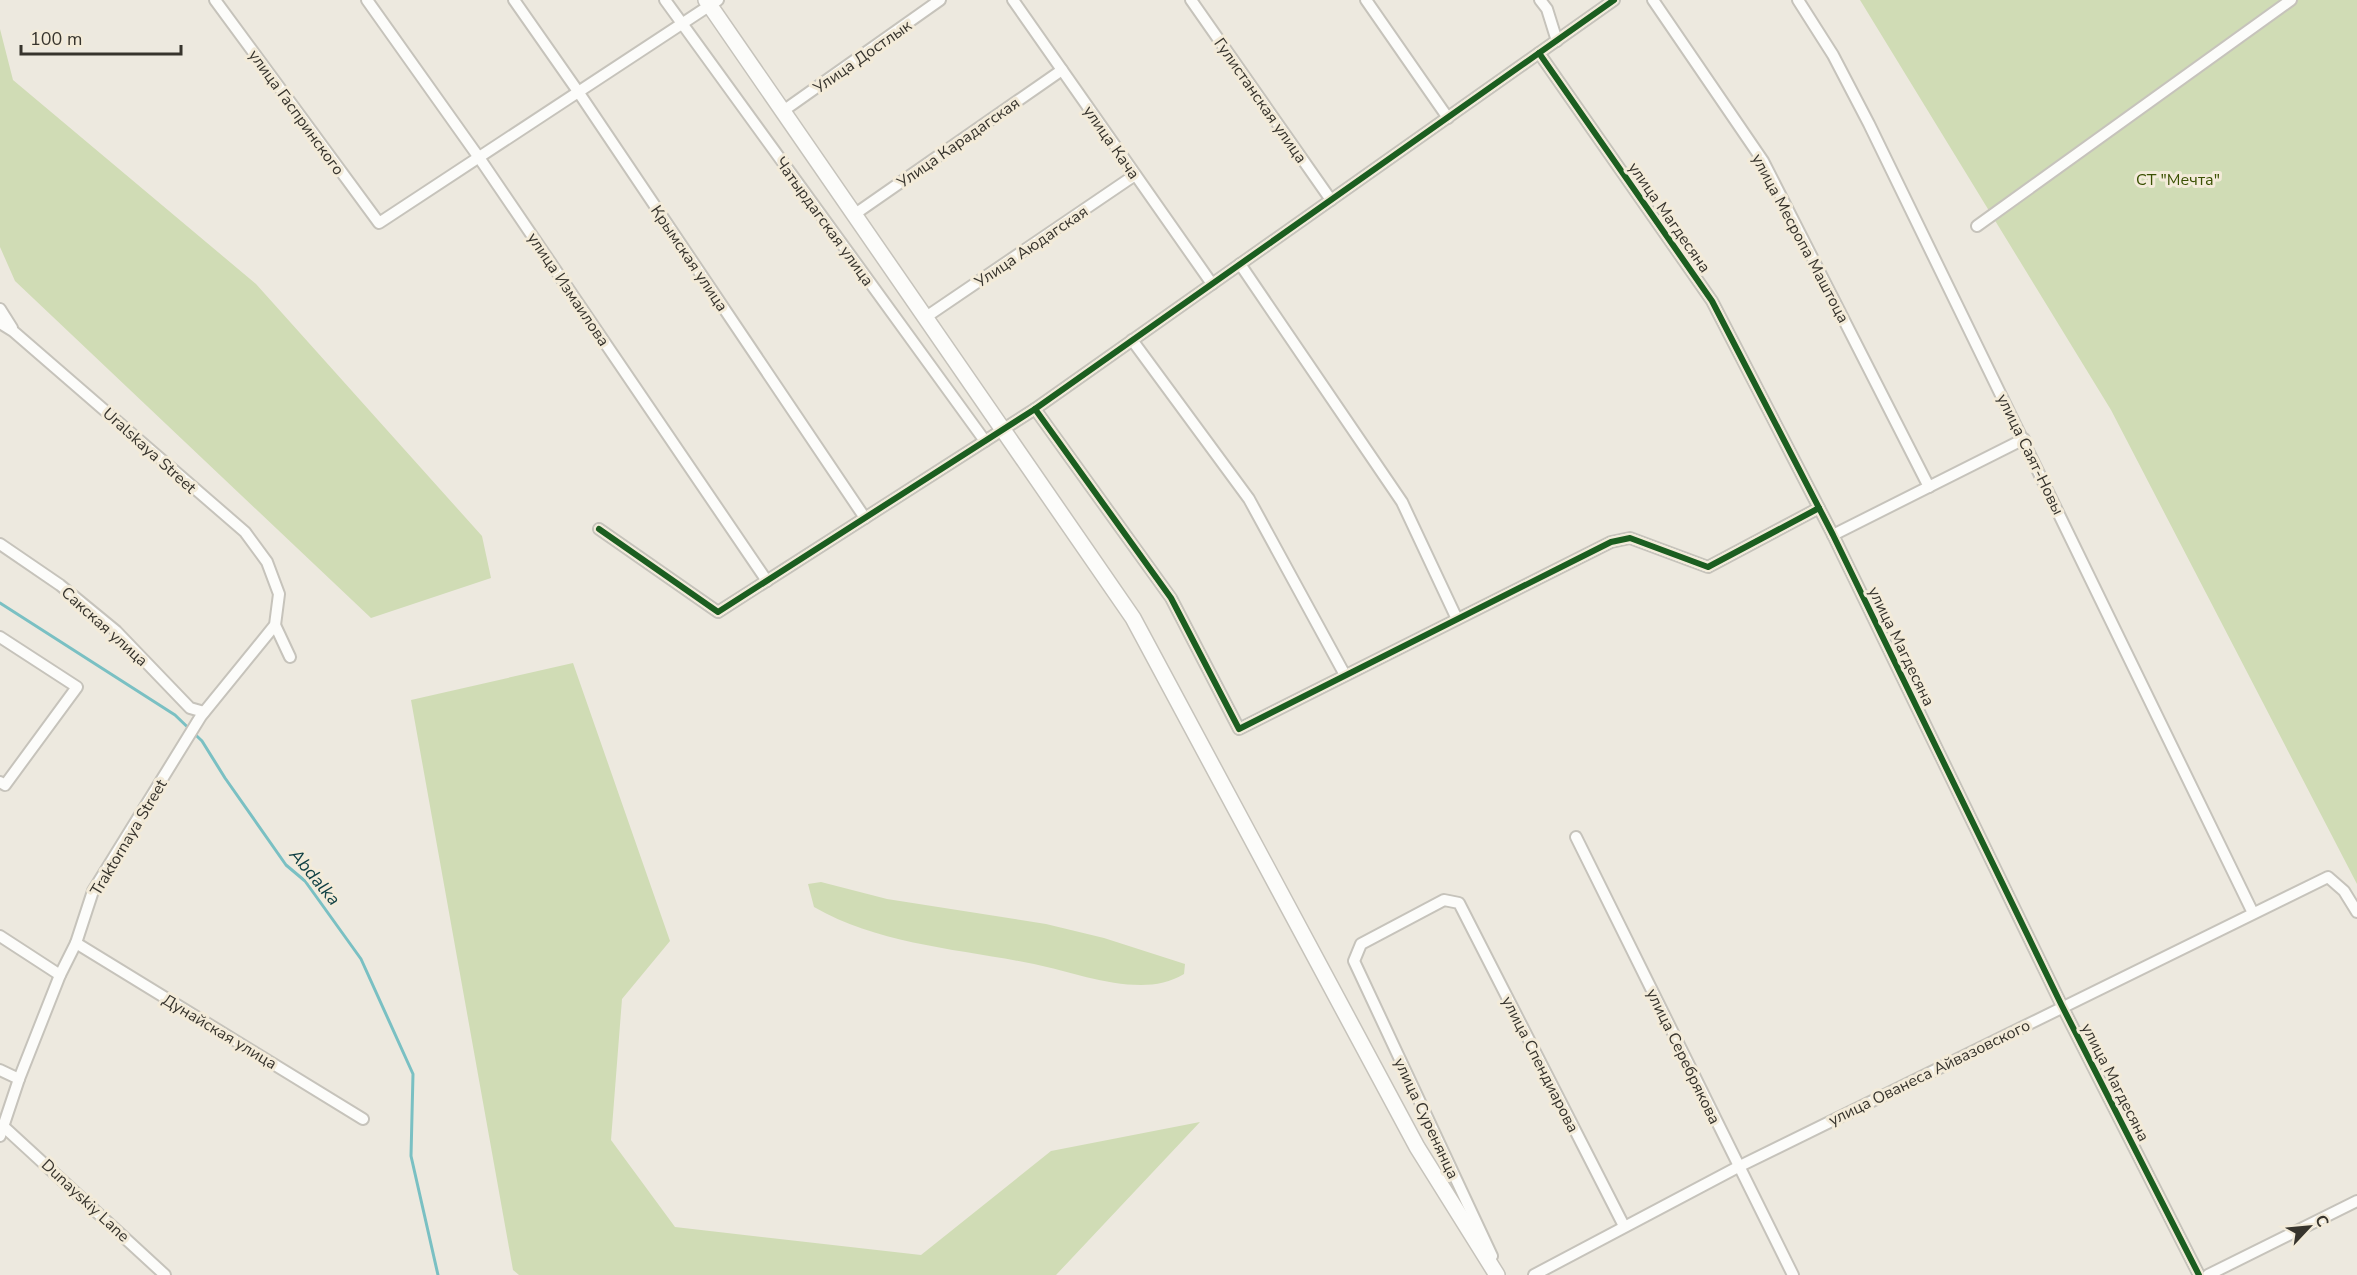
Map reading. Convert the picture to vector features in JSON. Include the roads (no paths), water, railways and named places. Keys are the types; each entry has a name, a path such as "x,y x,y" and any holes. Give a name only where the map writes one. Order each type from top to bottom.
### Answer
{"main road":[{"path":"711,2 783,111 1133,618 1417,1147 1499,1275"}],"street":[{"name":"улица Гаспринского","path":"215,0 379,224 480,159"},
{"name":"улица Измаилова","path":"367,0 480,159 767,581"},
{"name":"Крымская улица","path":"513,0 578,90 865,518"},
{"name":"Чатырдагская улица","path":"665,0 985,441"},
{"name":"Улица Достлык","path":"783,111 940,0"},
{"name":"улица Кача","path":"1013,0 1212,284"},
{"name":"Гулистанская улица","path":"1191,0 1331,200"},
{"path":"1366,0 1448,118"},
{"path":"1540,0 1547,9 1557,40"},
{"path":"599,529 718,612 1035,409 1614,0"},
{"name":"улица Месропа Маштоца","path":"1653,0 1763,161 1929,487"},
{"name":"улица Саят-Новы","path":"1798,0 1833,55 1869,124 2253,913"},
{"path":"1977,226 2291,0"},
{"path":"480,159 578,90 682,24 711,2"},
{"name":"улица Магдесяна","path":"1539,53 1712,301 1833,535 2062,1006 2199,1275"},
{"name":"Улица Карадагская","path":"855,214 1062,70"},
{"name":"Улица Аюдагская","path":"926,317 1135,175"},
{"path":"1240,264 1402,502 1457,619"},
{"path":"0,309 14,331"},
{"name":"Uralskaya Street","path":"0,323 14,331 245,532 267,562 279,594 275,625"},
{"path":"1132,340 1249,499 1345,675"},
{"path":"1035,409 1171,598 1239,729 1611,542 1630,538 1708,567 1819,508"},
{"path":"1833,535 2024,439"},
{"name":"Сакская улица","path":"0,544 60,585 116,631 190,708 202,714"},
{"path":"275,625 290,657"},
{"name":"Traktornaya Street","path":"2,1132 19,1079 60,975 76,943 93,891 202,714 275,625"},
{"path":"0,637 77,687 5,785 0,782"},
{"name":"улица Серебрякова","path":"1576,837 1793,1275"},
{"name":"улица Ованеса Айвазовского","path":"1534,1275 1738,1167 2328,876 2344,891 2357,912"},
{"name":"улица Суренянца","path":"1459,903 1444,900 1361,944 1354,961 1499,1275"},
{"name":"улица Спендиарова","path":"1459,903 1624,1226"},
{"path":"0,936 60,975"},
{"name":"Дунайская улица","path":"76,943 363,1119"},
{"path":"0,1070 19,1079"},
{"name":"Dunayskiy Lane","path":"2,1132 165,1275"},
{"path":"2208,1275 2357,1201"}],"waterway":[{"name":"Abdalka","path":"0,603 175,715 202,741 286,865 305,881 361,959 413,1074 411,1156 438,1275"}],"park label":[{"name":"СТ \"Мечта\"","path":"2178,179"}]}
